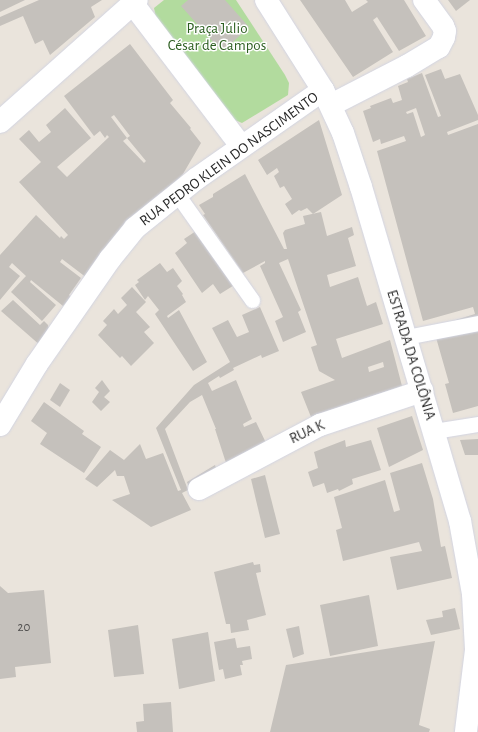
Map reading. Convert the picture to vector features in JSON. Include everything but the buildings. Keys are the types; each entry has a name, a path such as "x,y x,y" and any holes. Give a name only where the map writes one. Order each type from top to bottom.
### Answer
{"street":[{"name":"ESTRADA DA COLÔNIA","path":"266,0 327,98 343,133 406,337 460,521 473,594 476,650 466,732"},
{"name":"RUA PEDRO KLEIN DO NASCIMENTO","path":"0,425 37,364 110,259 136,228 177,194 241,146 327,98 407,66 439,47 445,31 424,0"},
{"path":"0,122 135,2 241,146"},
{"name":"RUA K","path":"199,489 320,425 422,391"}],"lane":[{"path":"177,194 252,300"},
{"path":"406,337 478,323"},
{"path":"434,431 478,424"}],"green space":[{"name":"Praça Júlio César de Campos","path":"164,0 236,0 285,75 289,83 288,95 242,123 235,120 156,18 154,8"}]}
